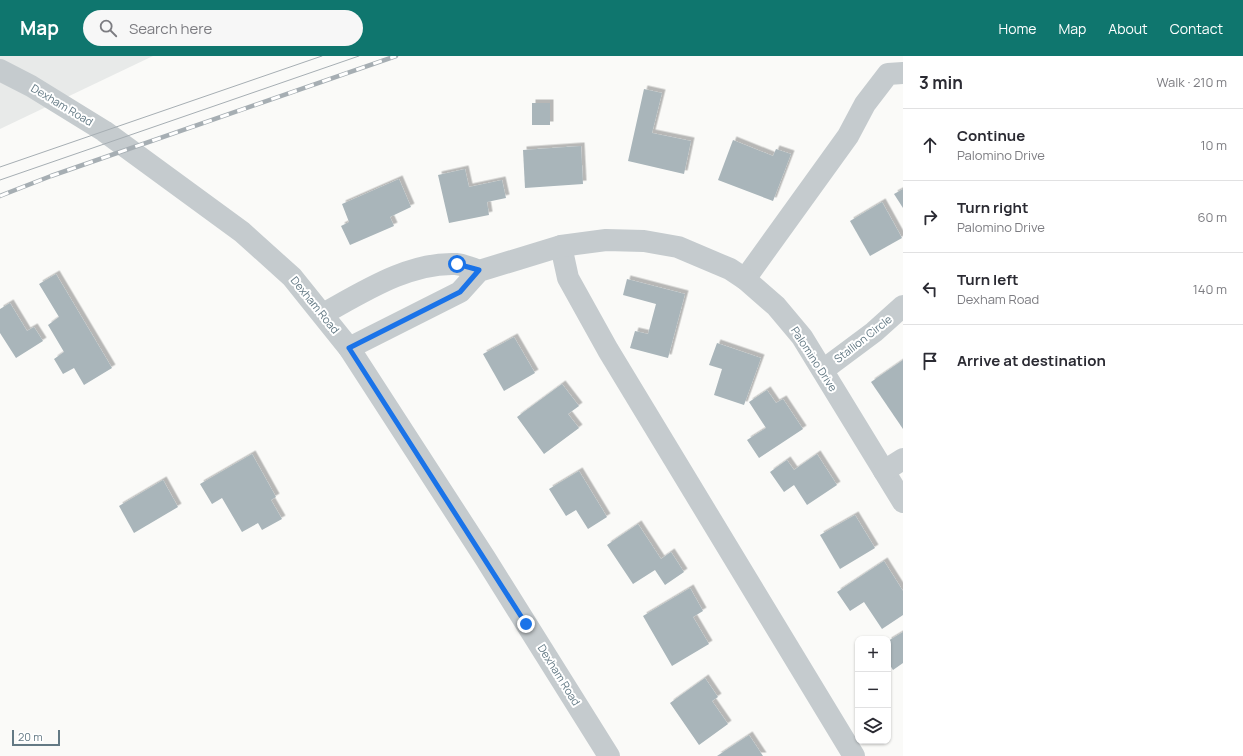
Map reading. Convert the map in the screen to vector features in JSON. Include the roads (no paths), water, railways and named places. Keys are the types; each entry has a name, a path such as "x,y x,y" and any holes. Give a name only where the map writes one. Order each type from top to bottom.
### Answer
{"street":[{"name":"Dexham Road","path":"0,70 32,86 82,116 242,232 292,277 349,348 489,564 608,756"},
{"path":"745,279 848,136 865,104 888,74 903,73"},
{"name":"Palomino Drive","path":"479,270 561,246 606,240 644,242 678,248 707,258 745,279 776,306 802,337 903,502"},
{"path":"561,246 568,278 608,350 854,756"},
{"path":"323,314 389,278 436,265 457,264 479,270 460,292 349,348"},
{"name":"Stallion Circle","path":"823,370 874,332 903,306"},
{"path":"884,471 903,459"}],"tram line":[{"path":"0,167 322,56"},
{"path":"0,180 359,56"}],"railway":[{"path":"0,196 51,176 396,56"}]}
